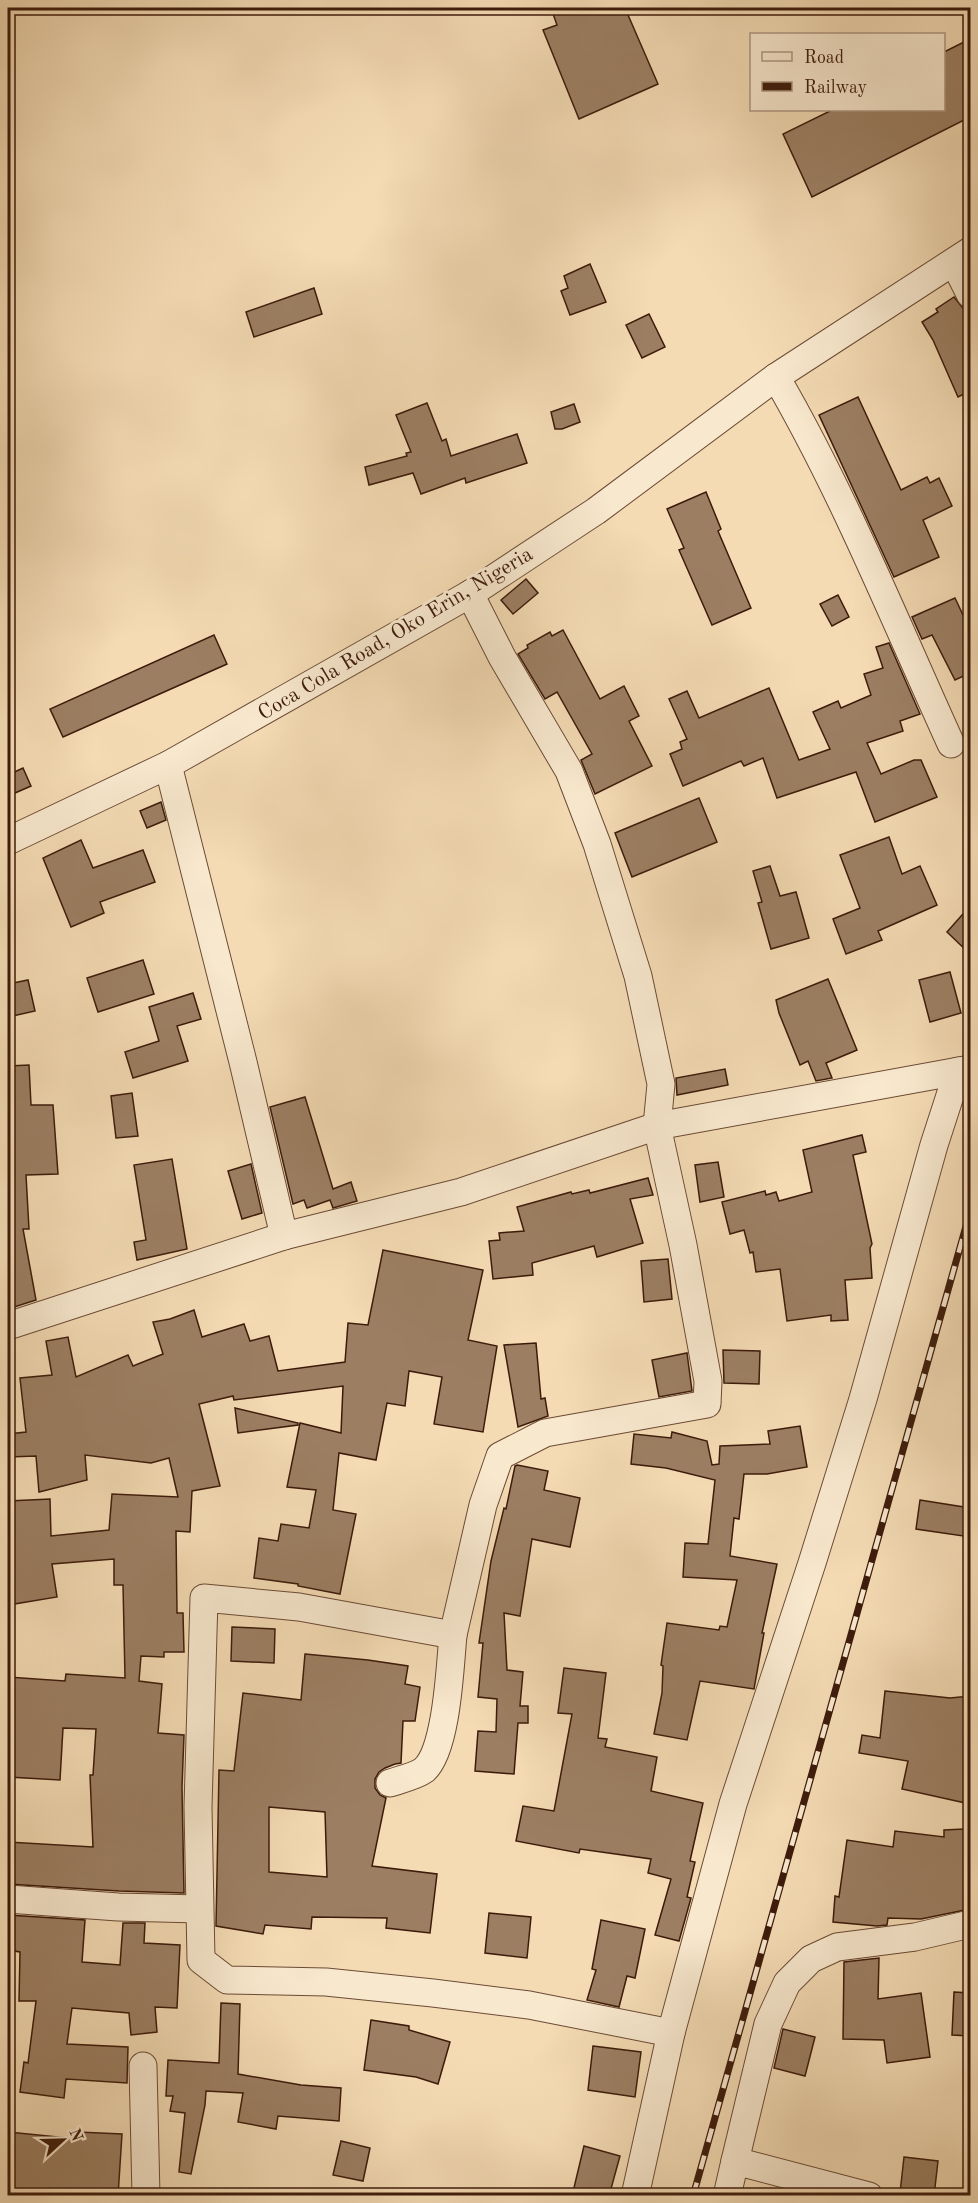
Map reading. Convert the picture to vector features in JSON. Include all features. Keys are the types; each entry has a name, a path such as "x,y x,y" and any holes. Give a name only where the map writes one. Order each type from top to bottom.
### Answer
{"street":[{"path":"962,256 970,294"},
{"name":"Coca Cola Road, Oko Erin, Nigeria","path":"8,842 168,765 470,594 596,511 776,377 962,256"},
{"path":"776,377 807,432 838,495 951,744"},
{"path":"390,1784 424,1770 437,1750 443,1727 453,1635 483,1505 500,1456 545,1433 707,1404 706,1370 683,1245 657,1126 661,1084 638,976 597,844 569,771 502,657 470,594"},
{"path":"168,765 284,1236"},
{"path":"8,1326 284,1236 461,1192 657,1126 964,1070"},
{"path":"635,2196 671,2033 733,1804 863,1399 934,1145 964,1070"},
{"path":"453,1635 299,1607 204,1598 198,1807 201,1959 227,1980 326,1982 433,1993 530,2005 671,2033"},
{"path":"8,1899 118,1907 199,1909"},
{"path":"727,2196 768,2024 787,1983 811,1959 837,1947 915,1936 970,1924"},
{"path":"143,2066 146,2196"},
{"path":"735,2161 869,2196"}],"building":[{"path":"551,8 625,8 658,84 579,119 543,30 557,25"},
{"path":"970,39 970,117 812,197 783,134 830,111 945,111 945,52"},
{"path":"590,264 606,302 570,315 561,291 568,288 564,276"},
{"path":"314,288 322,314 254,337 246,312"},
{"path":"954,297 970,317 970,391 958,397 933,340 922,322 938,312 936,309"},
{"path":"649,314 665,347 642,358 626,325"},
{"path":"858,397 901,490 927,477 930,483 939,478 952,506 923,520 939,557 894,577 819,415"},
{"path":"427,403 442,441 446,439 451,456 517,434 527,463 466,483 465,478 421,494 413,473 369,485 365,467 407,456 406,453 411,452 396,415"},
{"path":"574,404 580,422 562,429 555,429 551,412"},
{"path":"706,492 721,529 718,531 751,608 712,625 679,550 684,548 667,509"},
{"path":"526,579 538,593 513,614 501,600"},
{"path":"838,595 849,617 832,626 820,604"},
{"path":"955,598 970,630 970,673 955,680 932,635 922,639 912,617"},
{"path":"563,630 600,699 624,686 639,716 629,721 652,766 595,794 581,760 592,754 557,692 545,699 518,654 528,648 527,645 550,632 552,636"},
{"path":"214,635 227,664 63,737 50,709"},
{"path":"889,643 920,714 900,721 903,731 867,743 881,774 914,760 921,760 937,797 875,822 856,772 777,798 763,758 744,766 741,761 683,786 670,754 682,749 680,742 687,739 669,699 687,691 699,718 769,688 799,760 830,749 813,712 838,701 841,708 871,695 864,674 883,668 876,647"},
{"path":"23,768 31,786 8,796 8,775"},
{"path":"699,798 717,842 632,877 615,833"},
{"path":"161,802 166,820 147,828 140,811"},
{"path":"889,837 902,874 920,866 937,905 878,931 882,940 846,954 833,919 860,908 840,855"},
{"path":"81,840 93,868 143,850 155,882 100,902 104,913 71,927 43,858"},
{"path":"770,866 780,896 796,892 809,938 771,949 758,903 762,902 753,871"},
{"path":"970,906 970,954 947,932"},
{"path":"143,960 154,994 98,1012 87,978"},
{"path":"950,972 961,1013 930,1022 919,980"},
{"path":"828,979 857,1050 826,1063 832,1078 816,1081 808,1061 800,1065 776,1000"},
{"path":"28,980 35,1011 8,1017 8,984"},
{"path":"193,993 201,1019 177,1026 188,1061 133,1078 125,1052 159,1041 149,1007"},
{"path":"29,1065 31,1105 53,1105 58,1174 26,1175 29,1229 23,1229 36,1300 8,1309 8,1066"},
{"path":"725,1069 728,1085 677,1095 676,1078"},
{"path":"132,1093 138,1136 116,1138 111,1096"},
{"path":"305,1097 333,1189 351,1182 357,1201 333,1208 330,1200 307,1208 304,1200 293,1204 270,1107"},
{"path":"862,1135 866,1152 853,1155 872,1244 870,1248 872,1278 845,1280 848,1320 831,1321 831,1315 787,1321 780,1269 756,1272 753,1252 750,1253 744,1230 730,1234 722,1202 765,1191 766,1195 776,1192 779,1201 812,1192 803,1150"},
{"path":"172,1159 187,1249 137,1260 134,1242 146,1240 134,1165"},
{"path":"718,1162 724,1197 700,1202 695,1165"},
{"path":"251,1164 262,1213 242,1219 228,1171"},
{"path":"648,1178 653,1195 630,1199 643,1243 597,1257 594,1246 532,1263 533,1275 493,1279 489,1241 500,1240 499,1233 524,1231 517,1207 571,1192 572,1194 589,1190 590,1193"},
{"path":"383,1250 483,1270 468,1340 497,1346 483,1432 434,1424 442,1377 409,1371 405,1406 387,1403 376,1460 339,1453 333,1510 356,1514 340,1594 298,1586 298,1584 254,1578 259,1538 278,1541 281,1524 309,1528 316,1490 287,1487 300,1423 341,1433 343,1386 234,1400 233,1396 199,1404 220,1486 192,1491 190,1532 176,1531 177,1613 183,1613 184,1652 164,1652 164,1657 141,1656 139,1681 162,1684 158,1733 184,1735 182,1787 184,1893 8,1884 8,1842 93,1847 90,1775 93,1775 96,1729 63,1728 60,1780 8,1777 8,1677 65,1681 66,1674 125,1678 123,1585 114,1585 114,1559 52,1564 57,1597 8,1605 8,1565 11,1565 8,1501 50,1499 51,1536 109,1530 112,1494 178,1497 169,1458 151,1463 85,1455 87,1480 39,1492 36,1456 8,1457 8,1434 26,1432 20,1378 52,1375 46,1341 68,1337 76,1377 128,1355 133,1366 163,1354 153,1322 170,1319 194,1310 202,1337 244,1324 250,1341 269,1336 278,1371 345,1362 348,1323 368,1325"},
{"path":"668,1259 672,1299 644,1302 641,1261"},
{"path":"536,1343 541,1399 545,1398 548,1416 518,1427 504,1345"},
{"path":"723,1350 760,1351 759,1384 724,1383"},
{"path":"687,1353 692,1391 659,1397 652,1360"},
{"path":"235,1408 298,1423 298,1425 238,1433"},
{"path":"800,1426 807,1467 767,1474 744,1474 739,1519 734,1518 730,1556 777,1564 762,1633 764,1633 754,1689 700,1681 687,1740 654,1734 662,1693 663,1666 661,1665 667,1623 719,1630 720,1626 727,1627 737,1580 683,1577 685,1543 708,1544 715,1480 666,1468 631,1464 634,1434 671,1438 672,1432 707,1441 712,1465 719,1464 720,1446 770,1444 768,1431"},
{"path":"517,1465 548,1471 544,1490 580,1498 570,1547 532,1539 520,1616 504,1613 507,1670 523,1672 520,1706 528,1706 528,1723 518,1723 514,1774 475,1771 478,1731 496,1732 497,1699 478,1697 483,1643 479,1643 491,1561"},
{"path":"920,1500 970,1508 970,1537 916,1529"},
{"path":"232,1627 275,1629 274,1663 231,1661"},
{"path":"305,1654 408,1666 405,1684 420,1687 415,1721 403,1721 401,1763 385,1768 375,1779 375,1788 380,1795 386,1798 372,1866 437,1874 430,1933 386,1928 387,1918 312,1917 311,1929 265,1925 263,1934 216,1926 219,1770 234,1771 243,1693 301,1700","holes":["269,1807 325,1812 327,1877 269,1872"]},
{"path":"564,1668 606,1673 598,1738 607,1739 605,1747 657,1757 651,1791 703,1803 690,1861 695,1862 687,1897 691,1898 679,1941 655,1935 671,1879 648,1873 651,1859 580,1849 579,1853 516,1841 523,1806 554,1811 572,1714 558,1713"},
{"path":"885,1691 950,1698 970,1696 970,1804 902,1789 908,1761 859,1753 862,1735 880,1738"},
{"path":"964,1829 966,1882 970,1881 970,1909 921,1919 888,1918 887,1925 877,1926 833,1922 835,1896 839,1897 847,1840 893,1847 895,1831 944,1837 944,1830"},
{"path":"489,1913 531,1917 527,1958 485,1953"},
{"path":"8,1915 85,1920 82,1962 120,1965 123,1923 145,1923 144,1943 180,1945 177,2008 155,2007 157,2032 131,2035 129,2013 72,2008 67,2044 128,2047 127,2083 66,2079 64,2098 20,2092 24,2062 28,2063 36,2001 19,2001 20,1952 8,1950"},
{"path":"601,1920 645,1929 635,1978 627,1976 619,2007 587,2000 596,1970 592,1969"},
{"path":"879,1958 878,1999 921,1993 930,2057 887,2063 884,2040 843,2039 844,1962"},
{"path":"954,1992 970,1993 970,2036 952,2035"},
{"path":"221,2003 240,2004 238,2074 301,2085 341,2088 339,2121 278,2116 276,2129 238,2122 243,2093 206,2091 191,2174 179,2172 185,2113 170,2111 173,2096 166,2096 168,2060 219,2063"},
{"path":"371,2020 409,2026 409,2030 450,2042 438,2084 416,2077 364,2070"},
{"path":"783,2029 815,2037 805,2076 774,2068"},
{"path":"593,2046 641,2052 635,2097 588,2090"},
{"path":"8,2132 78,2139 78,2132 122,2134 118,2196 8,2196"},
{"path":"341,2141 370,2148 363,2181 333,2175"},
{"path":"584,2146 620,2156 609,2196 572,2196"},
{"path":"904,2157 938,2161 934,2196 900,2193"}],"railway":[{"path":"693,2196 970,1212"}]}
